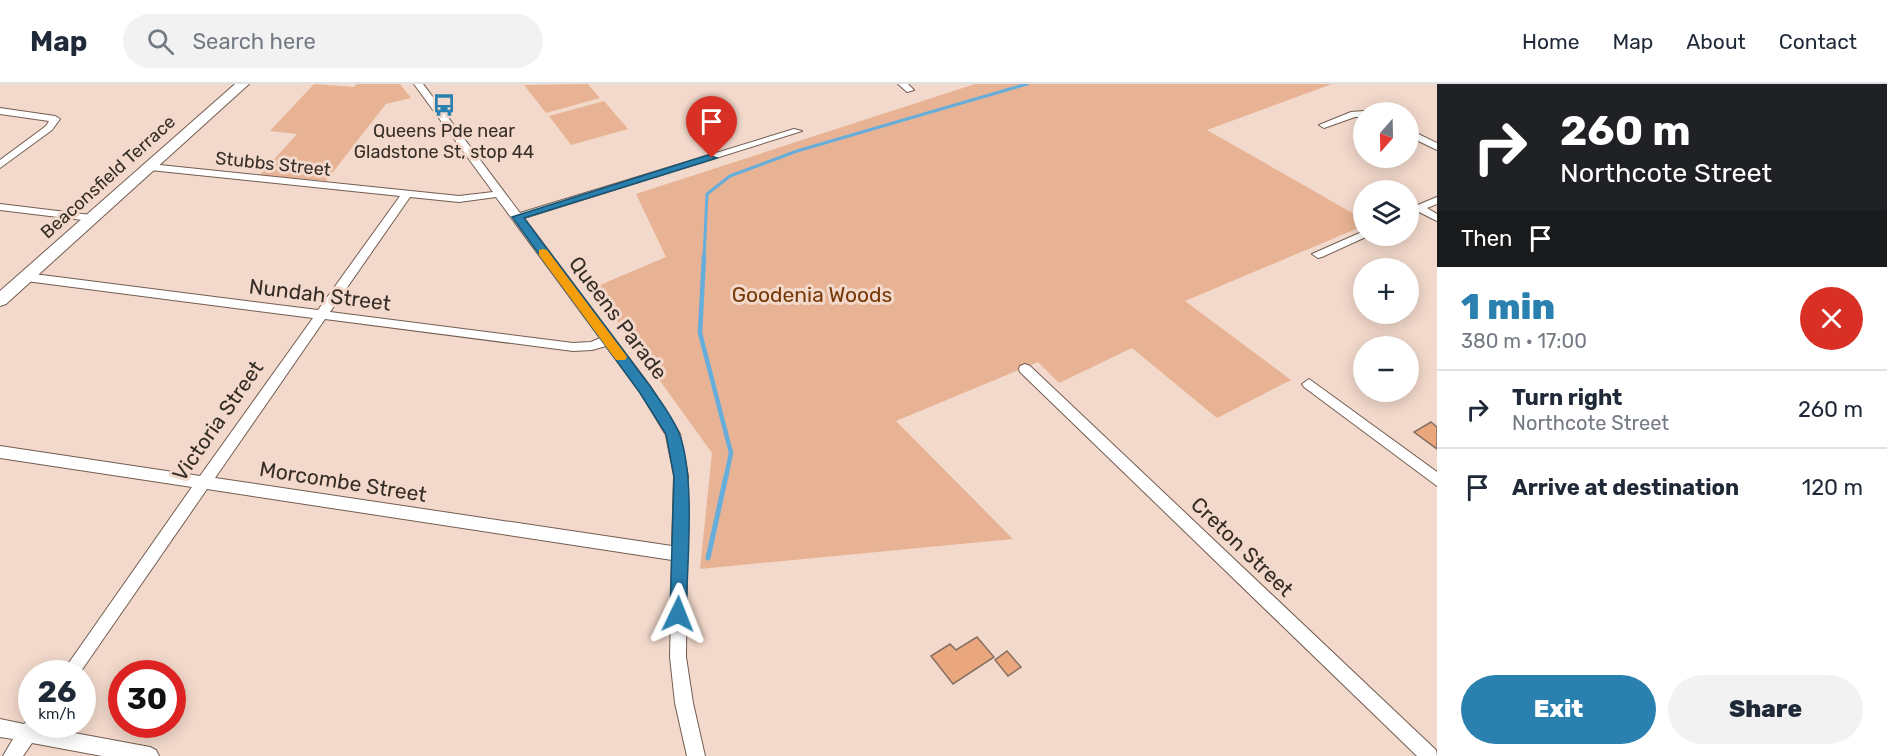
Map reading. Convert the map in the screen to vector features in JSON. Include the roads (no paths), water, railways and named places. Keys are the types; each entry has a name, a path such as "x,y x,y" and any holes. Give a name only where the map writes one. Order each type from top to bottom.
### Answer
{"main road":[{"name":"Beaconsfield Terrace","path":"0,300 243,84"}],"street":[{"name":"Queens Parade","path":"418,84 663,415 673,434 681,476 678,657 684,703 696,756"},
{"path":"0,111 55,119 49,128 0,165"},
{"path":"1324,125 1353,114"},
{"path":"517,217 797,131"},
{"path":"1419,138 1437,147"},
{"name":"Stubbs Street","path":"150,167 406,195 468,199 499,193"},
{"name":"Victoria Street","path":"79,660 406,195"},
{"path":"1419,208 1437,200"},
{"path":"0,207 91,218"},
{"path":"1419,208 1437,218"},
{"path":"1318,254 1353,239"},
{"name":"Nundah Street","path":"26,277 573,347 592,346 608,340"},
{"name":"Creton Street","path":"1025,369 1430,756"},
{"path":"1309,384 1437,480"},
{"name":"Morcombe Street","path":"0,452 680,554"},
{"path":"0,728 18,729"},
{"path":"12,756 25,738"},
{"path":"71,738 150,756"}],"waterway":[{"path":"704,258 707,194 730,176 797,151 1027,84"},
{"path":"704,256 700,333 731,453 726,477"},
{"path":"708,558 726,476"}],"place":[{"name":"Queens Pde near Gladstone St, stop 44","path":"444,105"}],"park label":[{"name":"Goodenia Woods","path":"812,295"}]}
